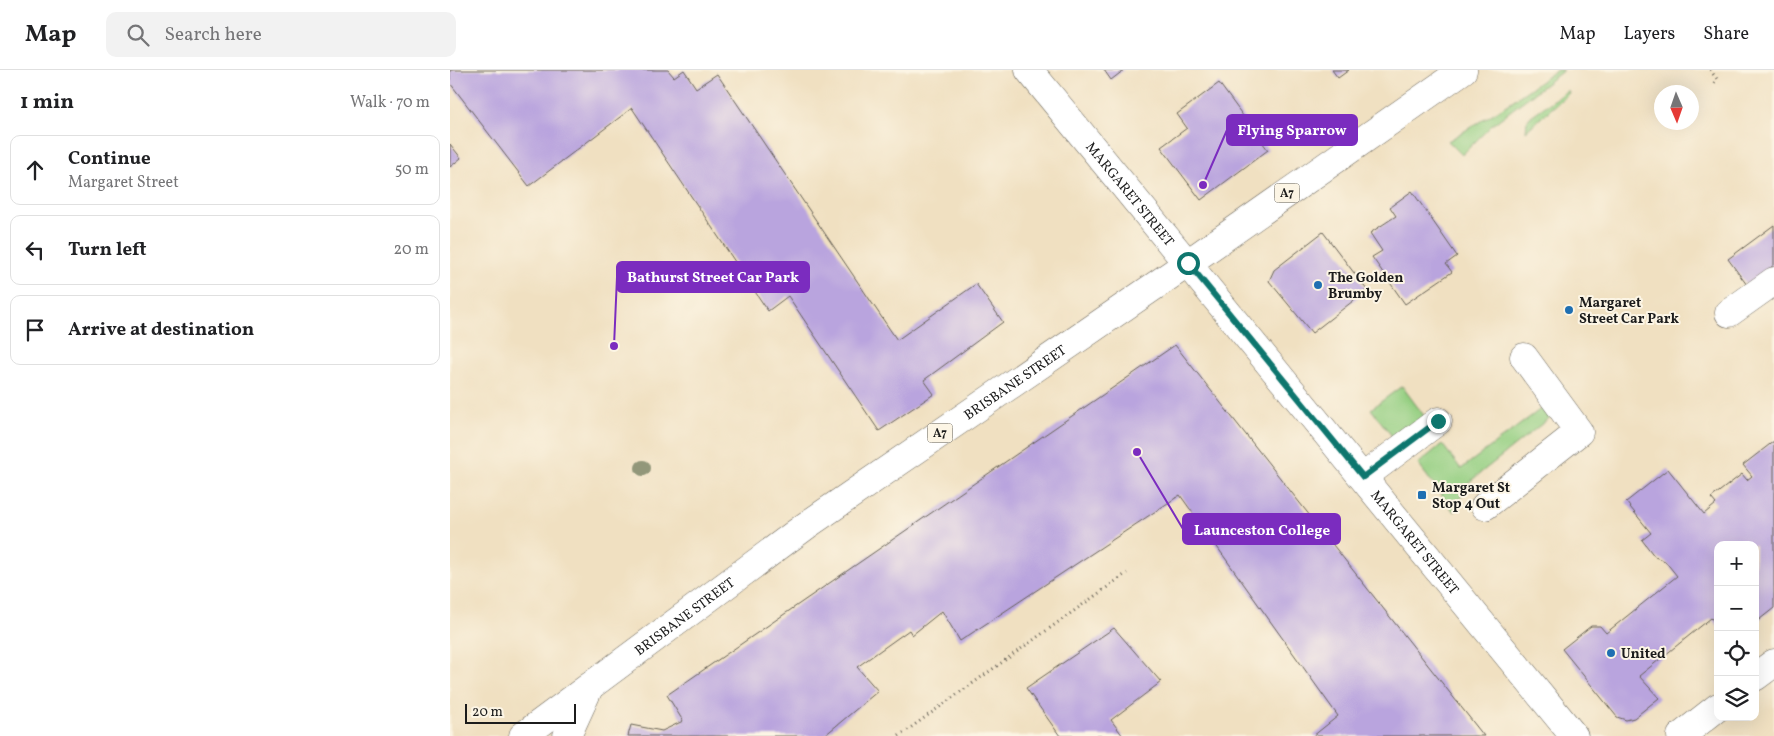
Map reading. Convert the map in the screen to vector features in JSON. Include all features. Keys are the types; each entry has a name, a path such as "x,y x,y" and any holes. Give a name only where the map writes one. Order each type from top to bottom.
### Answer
{"main road":[{"name":"MARGARET STREET","path":"1029,70 1574,736"},
{"name":"BRISBANE STREET","path":"523,736 590,684 807,525 1188,263 1463,70"},
{"path":"1729,313 1774,281"},
{"path":"1485,506 1579,432 1524,358"},
{"path":"1363,477 1438,421"},
{"path":"1758,676 1774,663"},
{"path":"567,736 590,684"},
{"path":"1682,736 1714,710"}],"path":[{"path":"1710,70 1718,80 1712,86"},
{"path":"899,736 1127,573"}],"green space":[{"path":"1557,70 1564,70 1492,125 1462,155 1448,141 1499,110"},
{"path":"1568,90 1569,93 1526,131 1527,121 1531,116"},
{"path":"1402,386 1425,417 1395,440 1371,409"},
{"path":"1546,405 1553,415 1468,483 1454,512 1418,464 1442,444 1461,469"}],"building":[{"path":"450,70 668,70 674,77 684,70 696,88 717,74 897,340 976,284 1003,322 924,380 934,394 879,431 788,296 768,311 632,108 529,186 450,83"},
{"path":"1104,70 1124,70 1111,80"},
{"path":"1332,70 1349,70 1338,78"},
{"path":"1219,83 1268,150 1201,200 1161,147 1187,128 1177,114"},
{"path":"450,144 461,158 450,167"},
{"path":"1412,191 1457,256 1446,264 1452,272 1405,304 1372,257 1382,251 1370,233 1396,216 1390,207"},
{"path":"1774,225 1774,265 1747,285 1728,259"},
{"name":"The Golden Brumby","path":"1323,232 1367,290 1312,333 1269,281 1274,270"},
{"path":"1175,345 1484,736 1313,736 1338,716 1180,495 960,641 942,611 912,635 909,630 857,667 878,691 824,736 628,736 631,725 662,731 683,721 667,695"},
{"path":"1774,441 1774,608 1759,620 1759,541 1714,541 1714,621 1711,618 1639,676 1659,698 1634,718 1626,720 1617,717 1562,649 1591,626 1600,626 1606,633 1677,576 1665,561 1655,557 1642,540 1651,533 1626,502 1668,469 1704,514 1716,504 1711,498 1742,474 1747,480 1752,476 1743,465"},
{"path":"1114,628 1161,682 1111,720 1123,736 1060,736 1026,688"}],"place":[{"name":"Flying Sparrow","path":"1203,185"},
{"name":"The Golden Brumby","path":"1318,285"},
{"name":"Margaret Street Car Park","path":"1569,310"},
{"name":"Bathurst Street Car Park","path":"614,346"},
{"name":"Launceston College","path":"1137,452"},
{"name":"Margaret St Stop 4 Out","path":"1422,495"},
{"name":"United","path":"1611,653"}],"route":[{"path":"1188,263 1363,477 1438,421"}]}
